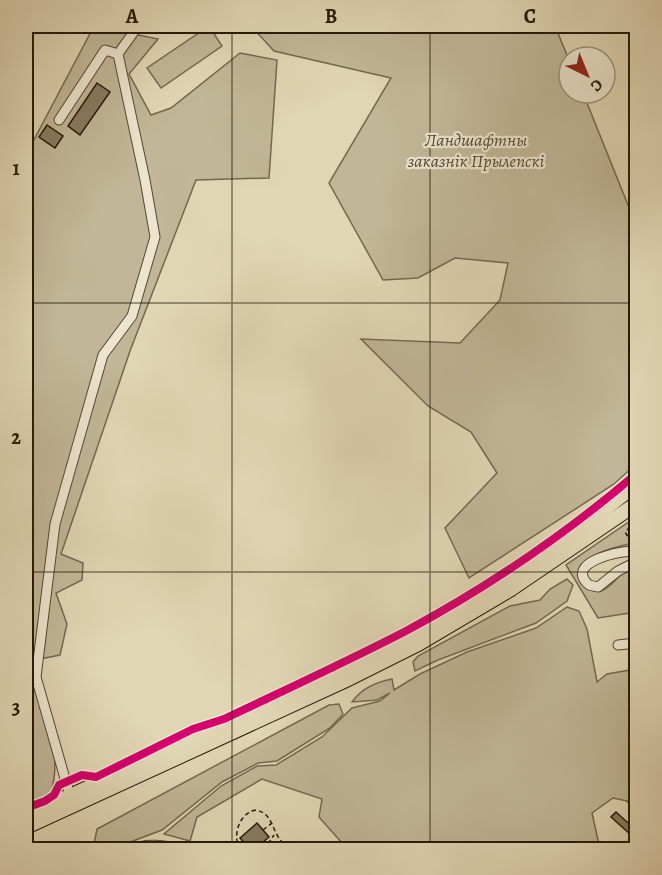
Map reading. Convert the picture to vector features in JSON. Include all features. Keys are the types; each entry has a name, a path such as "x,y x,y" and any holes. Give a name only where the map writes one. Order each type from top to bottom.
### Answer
{"highway":[{"path":"26,814 340,672 412,634 504,580 634,487"},
{"path":"26,827 344,681 418,644 511,589 636,504"}],"street":[{"path":"70,796 36,677 55,525 104,355 132,316 154,237 146,180 118,54 138,26"},
{"path":"58,120 105,50 118,54"},
{"path":"636,551 625,550 594,560 586,565 583,577 589,585 598,587 618,571 636,562"},
{"path":"618,645 636,643"},
{"path":"627,849 636,840"},
{"path":"132,849 138,846 187,849"}],"path":[{"path":"630,520 633,524 626,534 636,539"},
{"path":"240,849 237,843 240,821 246,813 256,810 261,811 272,823 275,835 283,843"},
{"path":"263,830 272,823"},
{"path":"264,849 275,835"},
{"path":"210,842 237,843"}],"green space":[{"path":"94,26 158,39 129,74 151,115 171,108 240,53 277,60 269,178 196,180 130,351 61,554 83,563 82,580 56,593 67,624 60,655 35,660 26,656 26,155"},
{"path":"209,26 222,46 161,88 147,68"},
{"name":"Ландшафтны заказнік Прылепскі","path":"251,26 555,26 563,45 557,45 557,105 588,105 636,225 636,464 614,484 469,578 445,528 497,473 471,432 428,406 361,339 460,343 500,300 508,263 455,258 418,278 383,280 329,183 391,78 274,51"},
{"path":"636,517 636,543 603,551 581,565 579,573 584,585 597,592 607,588 628,569 631,572 636,570 636,612 598,618 566,565"},
{"path":"567,579 573,585 567,601 536,623 415,671 413,662 418,656 510,606 540,600 550,589"},
{"path":"567,607 579,611 587,629 597,682 607,674 636,669 636,815 627,801 613,798 592,813 600,849 341,849 342,843 319,817 322,799 262,779 197,817 190,841 164,834 221,786 257,766 276,765 322,737 352,708 380,701 390,693 377,700 352,702 369,687 392,679 394,690 420,674 467,652 536,628"},
{"path":"43,691 55,756 55,769 50,795 26,805 26,692"},
{"path":"339,704 343,714 330,728 277,761 258,763 222,782 162,830 125,844 118,849 93,849 97,829 329,705"}],"building":[{"path":"97,83 110,92 80,135 68,126"},
{"path":"47,125 63,136 55,148 39,137"},
{"path":"616,812 636,830 636,833 631,835 611,817"},
{"path":"257,823 269,837 255,849 250,849 240,838"}],"cycle path":[{"path":"26,808 54,795 59,785 82,775 96,777 193,729 224,719 406,631 496,578 554,538 636,474"}]}
